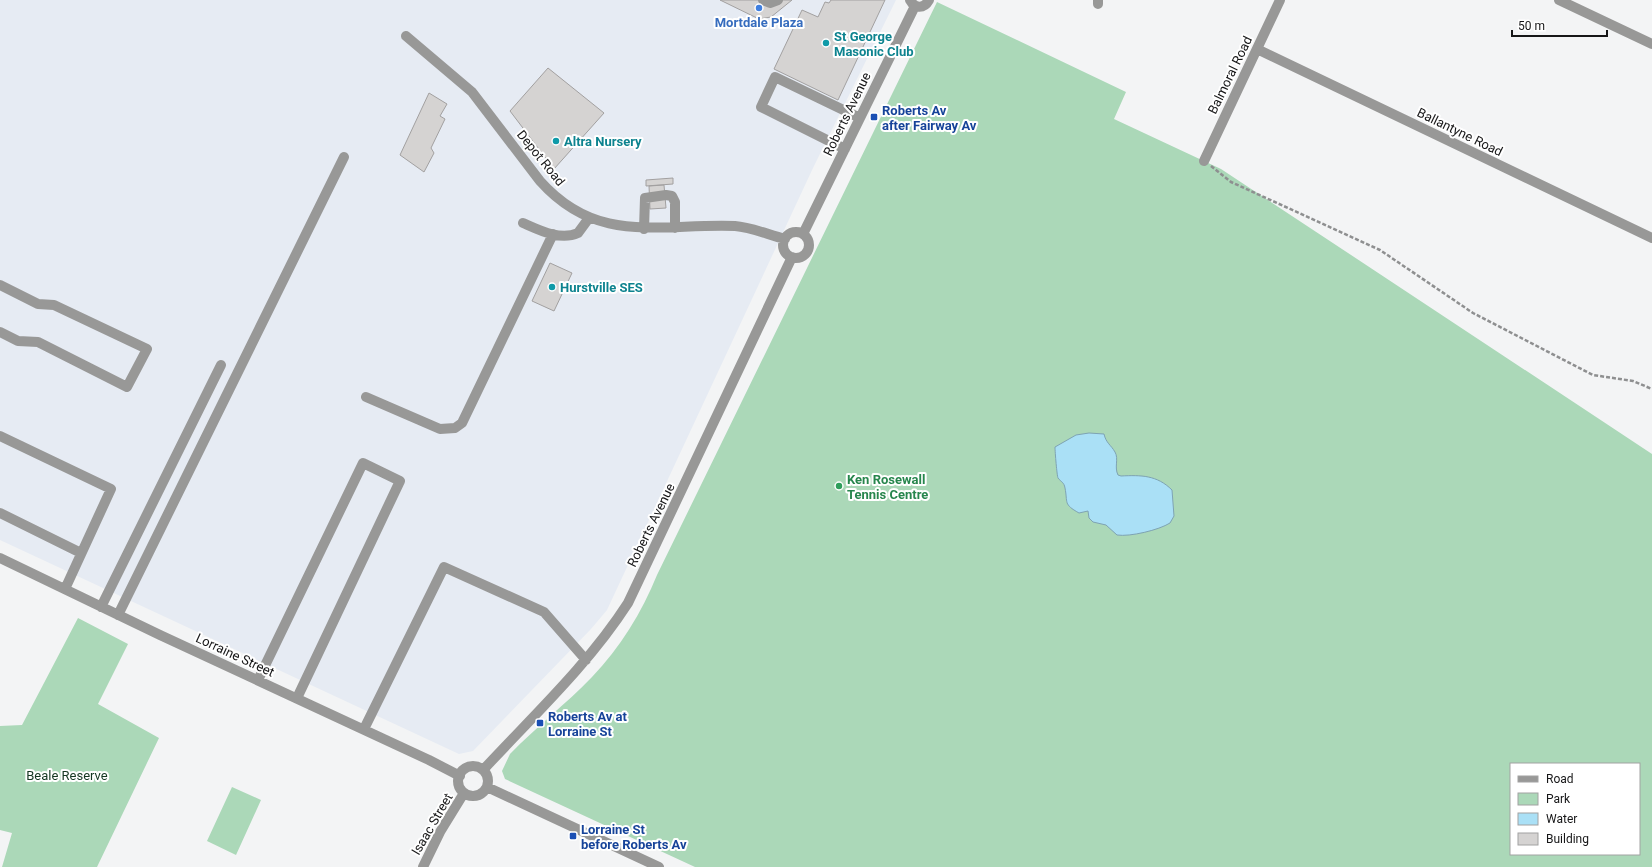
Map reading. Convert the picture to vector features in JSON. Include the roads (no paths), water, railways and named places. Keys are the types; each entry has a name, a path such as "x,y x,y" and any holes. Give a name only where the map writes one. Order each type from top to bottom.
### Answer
{"street":[{"path":"763,0 770,3 778,0"},
{"path":"913,3 923,6 928,0"},
{"name":"Balmoral Road","path":"1204,160 1280,0"},
{"path":"1559,0 1652,44"},
{"name":"Roberts Avenue","path":"803,234 860,118 913,3"},
{"name":"Depot Road","path":"406,36 472,92 550,192 574,210 589,218 624,227 644,229 737,226 785,239"},
{"name":"Ballantyne Road","path":"1257,49 1652,238"},
{"path":"845,149 761,107 775,77 860,118"},
{"path":"118,615 344,157"},
{"path":"644,229 645,198 666,194 672,196 675,202 675,228"},
{"path":"523,223 553,234 573,235 582,229 589,218"},
{"path":"795,232 803,234 808,241 807,253 800,258 788,255 784,248 785,239 795,232"},
{"path":"366,397 440,429 455,428 462,423 553,234"},
{"name":"Roberts Avenue","path":"483,770 586,660 608,634 628,604 792,257"},
{"path":"0,285 38,304 54,305 147,349 127,387 38,342 18,341 0,332"},
{"path":"101,607 221,365"},
{"path":"0,436 111,489 65,590"},
{"path":"258,680 363,463 400,481 298,698"},
{"path":"0,513 81,553"},
{"name":"Lorraine Street","path":"0,558 118,615 364,729 460,776"},
{"path":"364,729 444,567 544,612 586,660"},
{"path":"470,767 483,770 488,778 487,787 477,796 464,793 460,787 460,776 470,767"},
{"path":"487,787 527,804 653,866"},
{"name":"Isaac Street","path":"423,867 440,832 464,793"}],"water":[{"path":"1089,433 1104,434 1106,440 1116,455 1116,469 1118,475 1148,477 1161,481 1172,490 1174,516 1170,523 1144,532 1129,535 1117,535 1106,525 1093,522 1089,518 1088,511 1079,513 1068,505 1065,486 1058,478 1055,447 1076,435"}],"place":[{"name":"Mortdale Plaza","path":"759,8"},
{"name":"St George Masonic Club","path":"826,43"},
{"name":"Roberts Av after Fairway Av","path":"874,117"},
{"name":"Altra Nursery","path":"556,141"},
{"name":"Hurstville SES","path":"552,287"},
{"name":"Ken Rosewall Tennis Centre","path":"839,486"},
{"name":"Roberts Av at Lorraine St","path":"540,723"},
{"name":"Lorraine St before Roberts Av","path":"573,836"}],"park label":[{"name":"Beale Reserve","path":"67,775"}]}
